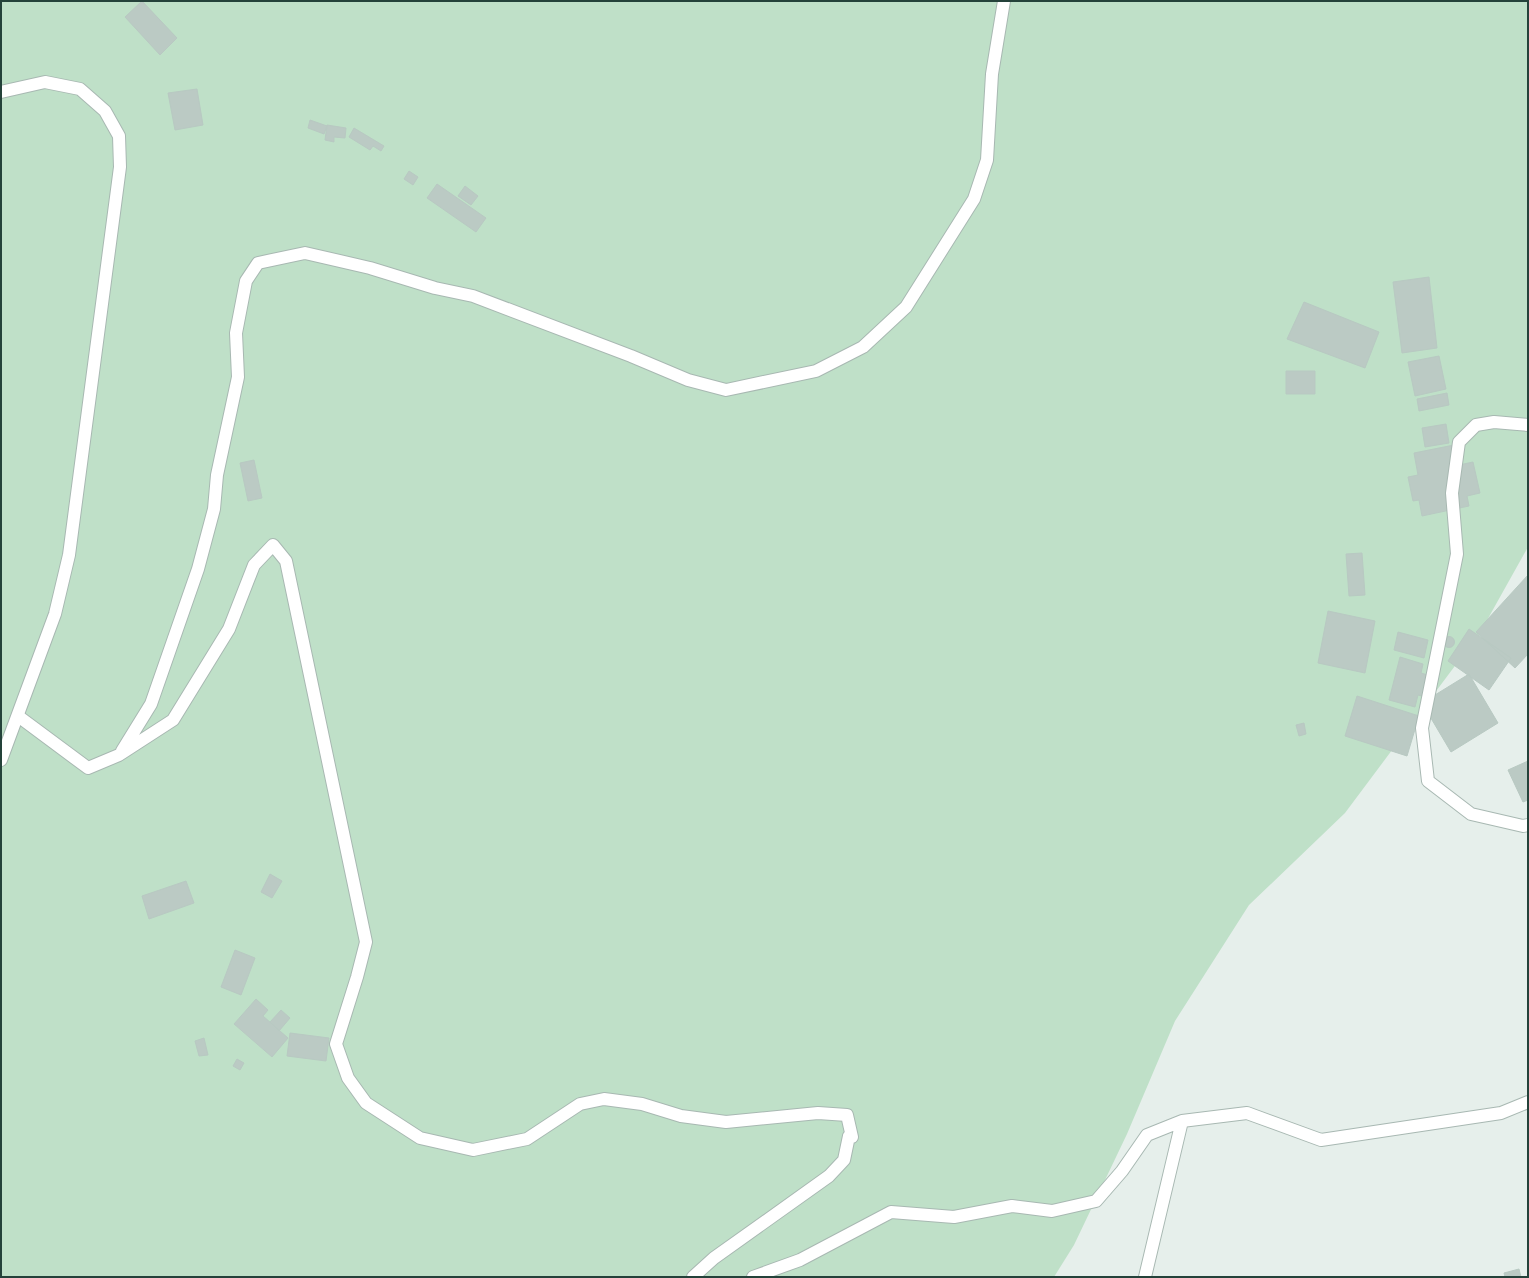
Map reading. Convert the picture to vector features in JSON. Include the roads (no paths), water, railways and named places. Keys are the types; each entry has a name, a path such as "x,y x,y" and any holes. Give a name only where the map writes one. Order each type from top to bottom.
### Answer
{"street":[{"path":"119,755 151,704 198,570 214,509 217,475 238,377 236,333 246,281 258,263 305,253 370,268 435,288 473,296 631,356 688,380 726,390 816,371 863,347 906,307 974,199 987,160 992,74 1004,1"},
{"path":"1,92 46,82 80,89 105,111 119,136 120,167 69,555 55,614 1,760"},
{"path":"1528,425 1494,422 1476,426 1459,442 1452,493 1457,554 1422,728 1428,781 1471,814 1523,826 1528,825"},
{"path":"18,716 88,768 119,755 173,720 230,629 254,565 272,545 286,561 366,942 357,977 336,1044 348,1078 366,1103 420,1138 473,1150 527,1138 580,1104 604,1099 642,1104 681,1116 726,1122 818,1113 847,1115 852,1137 848,1136 844,1160 829,1176 714,1258 693,1277"},
{"path":"753,1277 800,1260 891,1212 954,1217 1012,1206 1052,1211 1096,1201 1122,1171 1147,1135 1182,1121 1247,1113 1321,1140 1501,1114 1528,1102"},
{"path":"1144,1277 1182,1121"}]}
